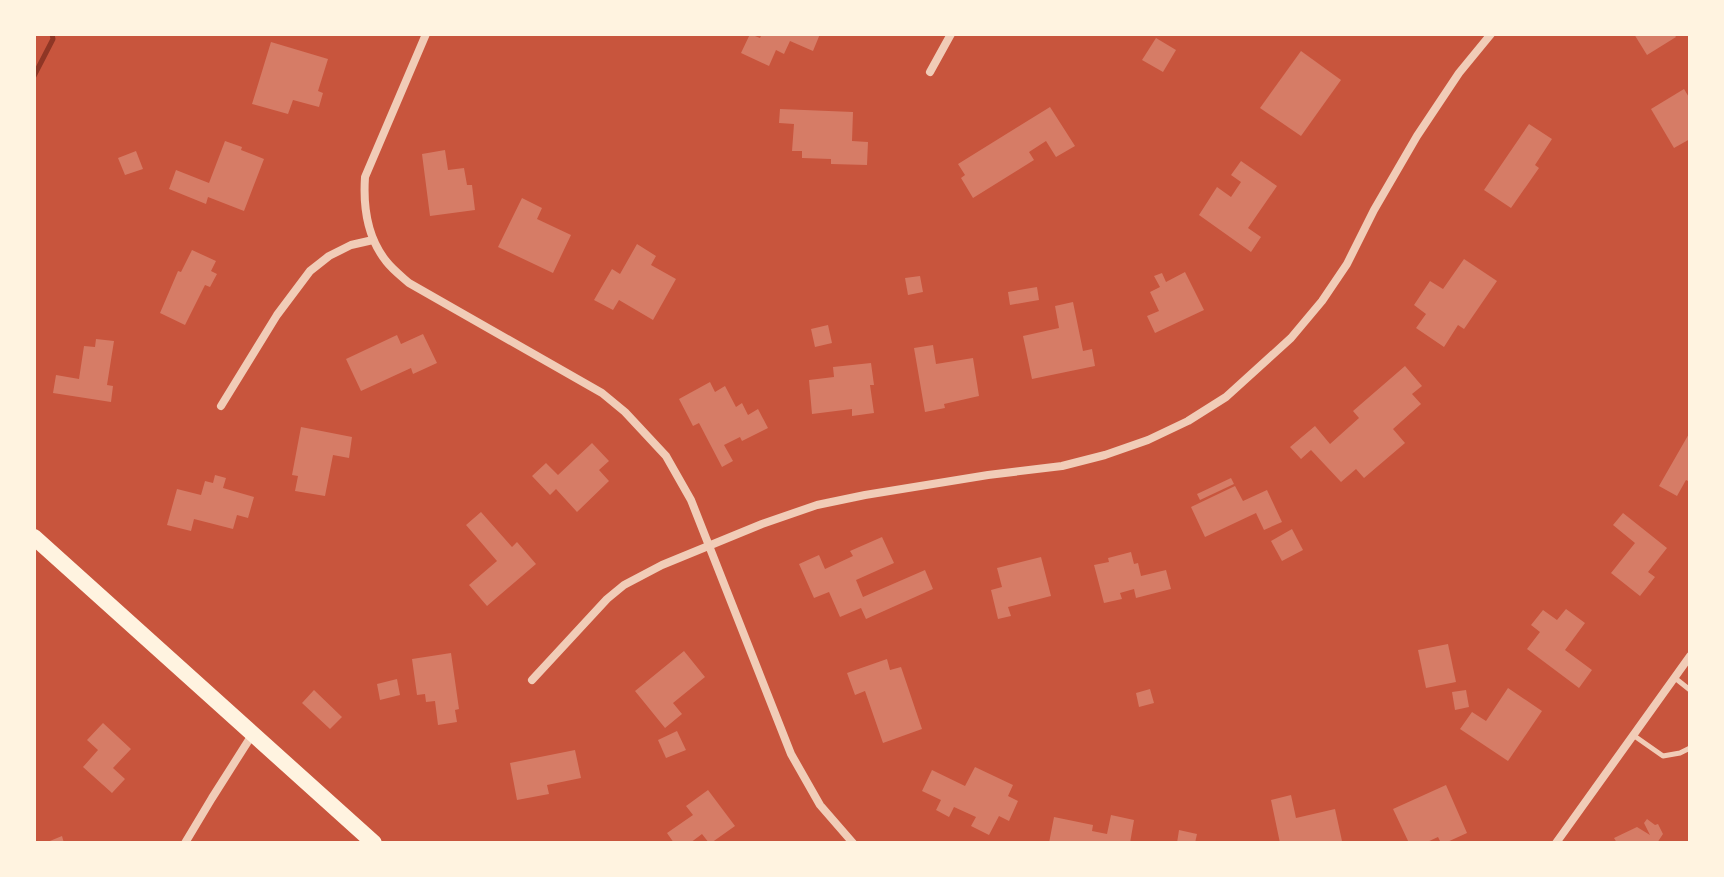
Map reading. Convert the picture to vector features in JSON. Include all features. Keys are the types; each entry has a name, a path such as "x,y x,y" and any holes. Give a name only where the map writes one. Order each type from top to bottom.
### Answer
{"main road":[{"path":"34,537 374,843"}],"street":[{"path":"426,34 365,177 366,219 373,240 386,261 409,283 602,393 625,412 666,456 691,500 791,754 820,805 853,843"},
{"path":"930,72 951,34"},
{"path":"532,680 607,599 624,585 662,565 762,524 817,505 865,495 1062,466 1105,455 1161,434 1226,397 1291,338 1322,301 1347,264 1417,136 1459,73 1491,34"},
{"path":"221,406 277,315 310,271 329,256 351,245 373,240"},
{"path":"1556,843 1690,656"},
{"path":"185,843 252,735"}],"lane":[{"path":"1674,677 1690,690"},
{"path":"1633,735 1663,756 1690,748"}],"building":[{"path":"750,34 760,38 762,34 820,34 813,51 790,41 784,54 776,50 769,66 741,53"},
{"path":"1634,34 1674,34 1676,37 1647,55"},
{"path":"1156,38 1176,50 1163,72 1142,60"},
{"path":"271,42 328,59 318,91 323,93 319,107 293,100 288,114 252,104"},
{"path":"1301,51 1341,80 1301,136 1260,108"},
{"path":"1684,89 1690,99 1690,139 1674,148 1651,109"},
{"path":"1050,107 1075,146 1056,157 1046,141 1029,152 1034,160 973,198 961,178 965,175 958,164"},
{"path":"780,109 853,112 852,141 868,142 867,165 831,164 831,159 802,158 802,151 792,151 794,124 779,123"},
{"path":"1529,124 1552,139 1535,165 1539,168 1511,208 1484,190"},
{"path":"225,141 264,159 244,211 208,197 206,204 169,189 176,170 209,183"},
{"path":"445,150 448,170 464,168 467,185 472,185 475,210 430,216 422,154"},
{"path":"136,151 143,169 125,175 118,158"},
{"path":"1241,161 1277,186 1248,228 1261,237 1251,252 1199,215 1217,187 1231,197 1241,182 1231,175"},
{"path":"522,198 542,208 537,219 571,235 553,273 498,247"},
{"path":"637,244 656,256 651,265 676,279 653,320 619,300 613,310 594,300 612,269 620,274"},
{"path":"192,250 216,261 211,271 217,274 210,287 205,285 185,325 160,313 178,271 181,272"},
{"path":"1464,259 1497,281 1464,329 1458,325 1444,347 1416,328 1426,314 1414,305 1430,281 1443,289"},
{"path":"1185,272 1204,310 1155,333 1147,316 1159,311 1150,292 1160,287 1154,276 1162,273 1166,282"},
{"path":"920,276 923,292 908,295 905,278"},
{"path":"1037,287 1039,300 1010,305 1008,292"},
{"path":"1073,302 1083,351 1092,349 1095,366 1032,379 1023,336 1059,328 1055,306"},
{"path":"828,325 832,343 815,347 811,329"},
{"path":"423,334 437,363 413,374 411,368 361,391 346,359 397,335 401,344"},
{"path":"96,339 114,341 107,385 113,386 111,402 53,393 56,375 79,379 84,346 95,347"},
{"path":"933,345 936,364 973,358 979,396 925,412 914,348"},
{"path":"871,363 874,413 852,416 852,409 812,414 809,380 834,377 833,367"},
{"path":"1405,366 1422,386 1412,394 1421,404 1393,429 1405,443 1364,478 1356,469 1341,482 1311,450 1301,459 1290,447 1315,426 1330,444 1359,418 1353,411"},
{"path":"710,382 715,392 725,386 736,407 742,403 748,415 758,409 768,428 742,441 740,437 724,445 733,461 722,467 699,423 693,426 679,399"},
{"path":"301,427 352,437 349,458 333,455 325,496 295,491 298,476 292,475"},
{"path":"1690,432 1690,482 1686,480 1677,496 1659,486"},
{"path":"592,443 609,461 599,470 609,481 577,512 556,489 550,495 532,476 546,463 558,475"},
{"path":"215,475 226,478 223,488 254,497 248,518 237,515 233,529 194,519 191,531 167,525 177,489 201,495 205,481 213,483"},
{"path":"1231,478 1234,484 1200,500 1197,494"},
{"path":"1235,486 1243,501 1267,490 1282,522 1264,530 1256,513 1205,537 1191,507"},
{"path":"481,512 512,547 517,542 536,564 487,606 469,585 497,561 466,525"},
{"path":"1623,513 1667,548 1648,572 1655,577 1640,596 1611,573 1635,543 1613,525"},
{"path":"1292,529 1303,550 1282,561 1271,541"},
{"path":"882,537 894,563 856,580 863,597 925,570 933,589 866,619 861,608 840,617 829,592 814,598 799,564 819,555 825,569 853,556 850,551"},
{"path":"1131,552 1141,576 1166,570 1171,589 1136,598 1134,589 1120,593 1122,599 1104,603 1094,565"},
{"path":"1041,557 1051,596 1008,607 1011,616 998,619 991,590 1002,587 997,568"},
{"path":"1566,609 1585,623 1565,650 1592,670 1579,688 1527,649 1540,632 1531,625 1543,610 1557,620"},
{"path":"1448,644 1456,682 1426,688 1418,650"},
{"path":"684,651 705,677 673,703 682,714 665,728 635,691"},
{"path":"451,653 459,709 455,710 457,722 438,725 435,701 426,702 425,694 417,695 412,659"},
{"path":"887,659 890,670 901,667 922,729 883,743 865,691 855,695 847,673"},
{"path":"397,679 400,695 380,700 377,684"},
{"path":"1508,688 1542,711 1508,761 1460,729 1472,712 1486,721"},
{"path":"1150,689 1154,703 1139,707 1136,693"},
{"path":"314,690 342,717 330,729 302,703"},
{"path":"1466,690 1469,707 1455,710 1452,692"},
{"path":"103,723 131,749 113,768 125,779 112,793 83,767 98,750 87,740"},
{"path":"677,731 686,750 666,758 658,740"},
{"path":"575,750 581,778 547,785 549,794 517,800 510,763"},
{"path":"975,767 1013,785 1008,796 1018,801 1009,821 999,816 989,835 971,826 976,817 954,807 949,817 936,810 941,800 922,791 932,770 965,786"},
{"path":"1446,785 1467,833 1445,843 1441,843 1438,837 1425,843 1409,843 1393,809"},
{"path":"708,790 735,826 711,843 702,834 690,843 674,843 667,833 693,815 686,806"},
{"path":"1291,795 1296,818 1335,809 1342,841 1280,843 1271,800"},
{"path":"1111,815 1134,820 1130,843 1049,843 1054,817 1093,825 1092,831 1107,834"},
{"path":"1647,819 1658,824 1663,834 1657,843 1617,843 1614,838 1637,827 1650,835 1644,823"},
{"path":"1179,830 1197,834 1195,843 1177,843"},
{"path":"62,836 64,843 45,843"}],"waterway":[{"path":"34,76 53,39 52,34"}]}
